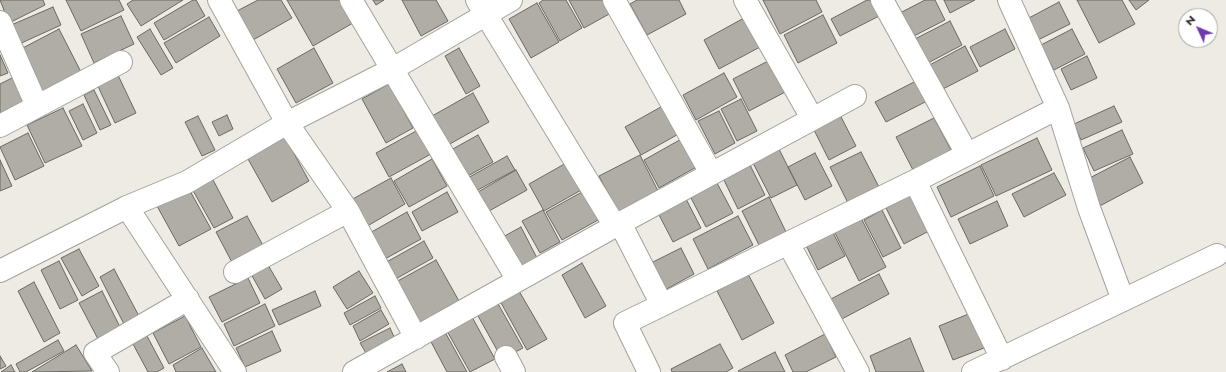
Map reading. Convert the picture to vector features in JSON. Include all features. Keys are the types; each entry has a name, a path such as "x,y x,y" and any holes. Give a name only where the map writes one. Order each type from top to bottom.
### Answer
{"street":[{"path":"219,0 287,123 348,211 416,338"},
{"path":"351,0 391,70 518,280"},
{"path":"0,271 127,207 187,182 287,123 391,70 482,8 511,0"},
{"path":"614,0 711,173"},
{"path":"745,0 812,118"},
{"path":"882,0 967,154"},
{"path":"1009,0 1058,108 1089,208 1122,300"},
{"path":"482,8 617,224 662,305"},
{"path":"0,22 37,106"},
{"path":"0,126 121,62"},
{"path":"354,372 617,224 855,96"},
{"path":"648,372 625,323 915,181 1058,108"},
{"path":"915,181 1002,359"},
{"path":"127,207 235,372"},
{"path":"234,272 348,211"},
{"path":"788,243 858,372"},
{"path":"973,372 1217,255"},
{"path":"108,372 95,353 188,299"}],"building":[{"path":"0,0 43,0 45,5 9,23"},
{"path":"66,0 119,0 124,10 81,31"},
{"path":"133,0 183,0 141,26 127,4"},
{"path":"193,0 196,0 205,16 164,40 154,23"},
{"path":"258,0 281,0 292,18 253,40 237,11"},
{"path":"287,0 340,0 353,23 313,46"},
{"path":"373,0 384,0 376,5"},
{"path":"402,0 436,0 448,21 421,36"},
{"path":"543,0 566,0 582,28 560,41 539,3"},
{"path":"569,0 604,0 611,13 584,28"},
{"path":"637,0 679,0 686,14 647,35 630,4"},
{"path":"763,0 816,0 822,12 780,34"},
{"path":"867,0 873,0 881,15 840,36 831,19"},
{"path":"925,0 935,0 945,20 912,37 900,13"},
{"path":"944,0 975,0 950,13"},
{"path":"1077,0 1122,0 1135,24 1099,43"},
{"path":"1129,0 1149,0 1136,10"},
{"path":"1059,2 1070,24 1038,40 1027,19"},
{"path":"537,3 559,42 531,58 509,19"},
{"path":"53,7 61,25 17,45 9,26"},
{"path":"823,15 837,43 798,63 784,35"},
{"path":"121,16 134,44 94,63 81,34"},
{"path":"209,17 220,36 176,63 164,43"},
{"path":"744,18 760,47 719,69 704,40"},
{"path":"950,21 962,45 926,64 913,40"},
{"path":"59,29 81,72 42,93 19,50"},
{"path":"150,29 173,68 161,75 137,37"},
{"path":"1005,29 1015,49 980,67 970,47"},
{"path":"1072,29 1085,54 1054,70 1041,45"},
{"path":"965,46 978,71 939,91 926,67"},
{"path":"314,48 333,83 296,103 277,69"},
{"path":"459,48 480,86 466,94 445,56"},
{"path":"0,55 8,73 0,76"},
{"path":"1087,56 1097,78 1071,90 1061,69"},
{"path":"772,59 789,90 749,111 733,79"},
{"path":"117,73 136,113 115,123 96,82"},
{"path":"724,73 737,97 696,120 683,95"},
{"path":"16,76 29,104 2,117 0,112 0,84"},
{"path":"916,81 927,101 886,122 875,102"},
{"path":"389,84 413,128 386,143 362,99"},
{"path":"94,90 111,125 100,130 84,95"},
{"path":"473,93 489,122 448,145 432,116"},
{"path":"741,99 757,131 737,141 721,109"},
{"path":"668,103 684,131 641,155 625,127"},
{"path":"83,104 97,133 83,140 69,111"},
{"path":"1114,106 1122,122 1081,140 1074,124"},
{"path":"63,108 82,146 45,163 27,125"},
{"path":"719,111 735,143 715,154 698,121"},
{"path":"227,115 233,129 219,136 212,122"},
{"path":"840,115 856,146 829,160 813,128"},
{"path":"198,116 215,150 202,156 185,122"},
{"path":"934,118 952,152 914,172 896,137"},
{"path":"418,130 431,154 389,177 376,153"},
{"path":"1122,130 1133,154 1094,171 1083,148"},
{"path":"28,133 44,166 15,180 0,147"},
{"path":"478,135 493,162 466,177 451,150"},
{"path":"285,137 309,181 272,202 248,159"},
{"path":"685,137 700,165 659,188 644,160"},
{"path":"1037,138 1052,170 996,196 981,165"},
{"path":"779,149 797,185 771,198 753,163"},
{"path":"861,152 880,189 849,205 830,167"},
{"path":"815,153 832,186 805,200 788,167"},
{"path":"640,155 658,191 618,212 599,176"},
{"path":"507,156 515,170 474,192 466,179"},
{"path":"1130,157 1143,183 1096,208 1082,182"},
{"path":"432,159 447,186 409,207 394,181"},
{"path":"0,160 12,186 0,191"},
{"path":"568,162 583,189 544,211 529,184"},
{"path":"749,163 765,195 738,209 722,176"},
{"path":"980,166 994,196 951,217 937,187"},
{"path":"516,170 527,190 489,211 478,192"},
{"path":"1054,173 1066,195 1024,217 1012,194"},
{"path":"211,176 233,218 214,228 191,187"},
{"path":"391,178 405,204 364,228 349,201"},
{"path":"717,183 733,213 706,227 690,196"},
{"path":"189,189 211,229 179,246 157,206"},
{"path":"447,192 458,212 422,231 412,212"},
{"path":"582,192 598,220 562,240 546,212"},
{"path":"913,194 931,230 904,244 886,208"},
{"path":"685,197 701,228 673,242 657,211"},
{"path":"769,197 787,234 760,247 742,211"},
{"path":"997,201 1008,226 970,244 958,219"},
{"path":"543,210 560,242 540,253 522,221"},
{"path":"882,210 901,248 883,257 864,220"},
{"path":"407,212 421,239 383,260 368,234"},
{"path":"247,216 266,251 235,268 216,232"},
{"path":"738,216 753,245 708,269 693,239"},
{"path":"861,218 886,267 859,281 834,231"},
{"path":"521,227 537,258 517,269 501,238"},
{"path":"830,227 845,256 818,270 804,241"},
{"path":"424,241 433,258 392,281 383,264"},
{"path":"681,248 694,274 663,291 649,264"},
{"path":"79,249 99,286 82,296 61,258"},
{"path":"436,260 459,301 418,324 394,283"},
{"path":"59,261 78,300 60,309 41,270"},
{"path":"582,263 606,306 585,318 562,275"},
{"path":"268,265 282,289 265,299 251,274"},
{"path":"114,269 140,318 125,326 100,277"},
{"path":"359,271 373,293 347,309 333,287"},
{"path":"748,274 774,323 742,340 717,291"},
{"path":"879,274 889,294 840,320 829,300"},
{"path":"248,278 260,303 222,322 209,297"},
{"path":"34,282 60,333 44,342 18,291"},
{"path":"102,291 121,329 99,341 79,303"},
{"path":"315,291 321,306 279,325 272,310"},
{"path":"519,291 547,339 527,350 500,301"},
{"path":"375,296 381,308 350,325 344,313"},
{"path":"497,302 523,348 502,359 477,314"},
{"path":"265,304 275,326 234,346 224,324"},
{"path":"381,310 389,324 360,341 353,326"},
{"path":"971,313 984,348 953,360 939,326"},
{"path":"185,316 201,347 169,364 153,333"},
{"path":"472,317 495,359 470,372 447,331"},
{"path":"390,328 395,339 366,353 360,343"},
{"path":"272,331 281,351 245,367 236,348"},
{"path":"445,332 467,372 447,372 430,340"},
{"path":"825,334 836,357 806,372 793,372 785,355"},
{"path":"147,336 164,368 157,372 148,372 133,344"},
{"path":"910,338 924,372 876,372 870,356"},
{"path":"58,340 64,351 26,372 20,372 16,364"},
{"path":"720,344 733,368 726,372 672,372 671,369"},
{"path":"76,345 92,371 32,372"},
{"path":"202,348 216,372 176,372 173,365"},
{"path":"775,352 785,372 738,371"},
{"path":"0,356 6,366 0,369"},
{"path":"402,364 406,372 387,372"},
{"path":"11,365 15,372 1,372"}]}
